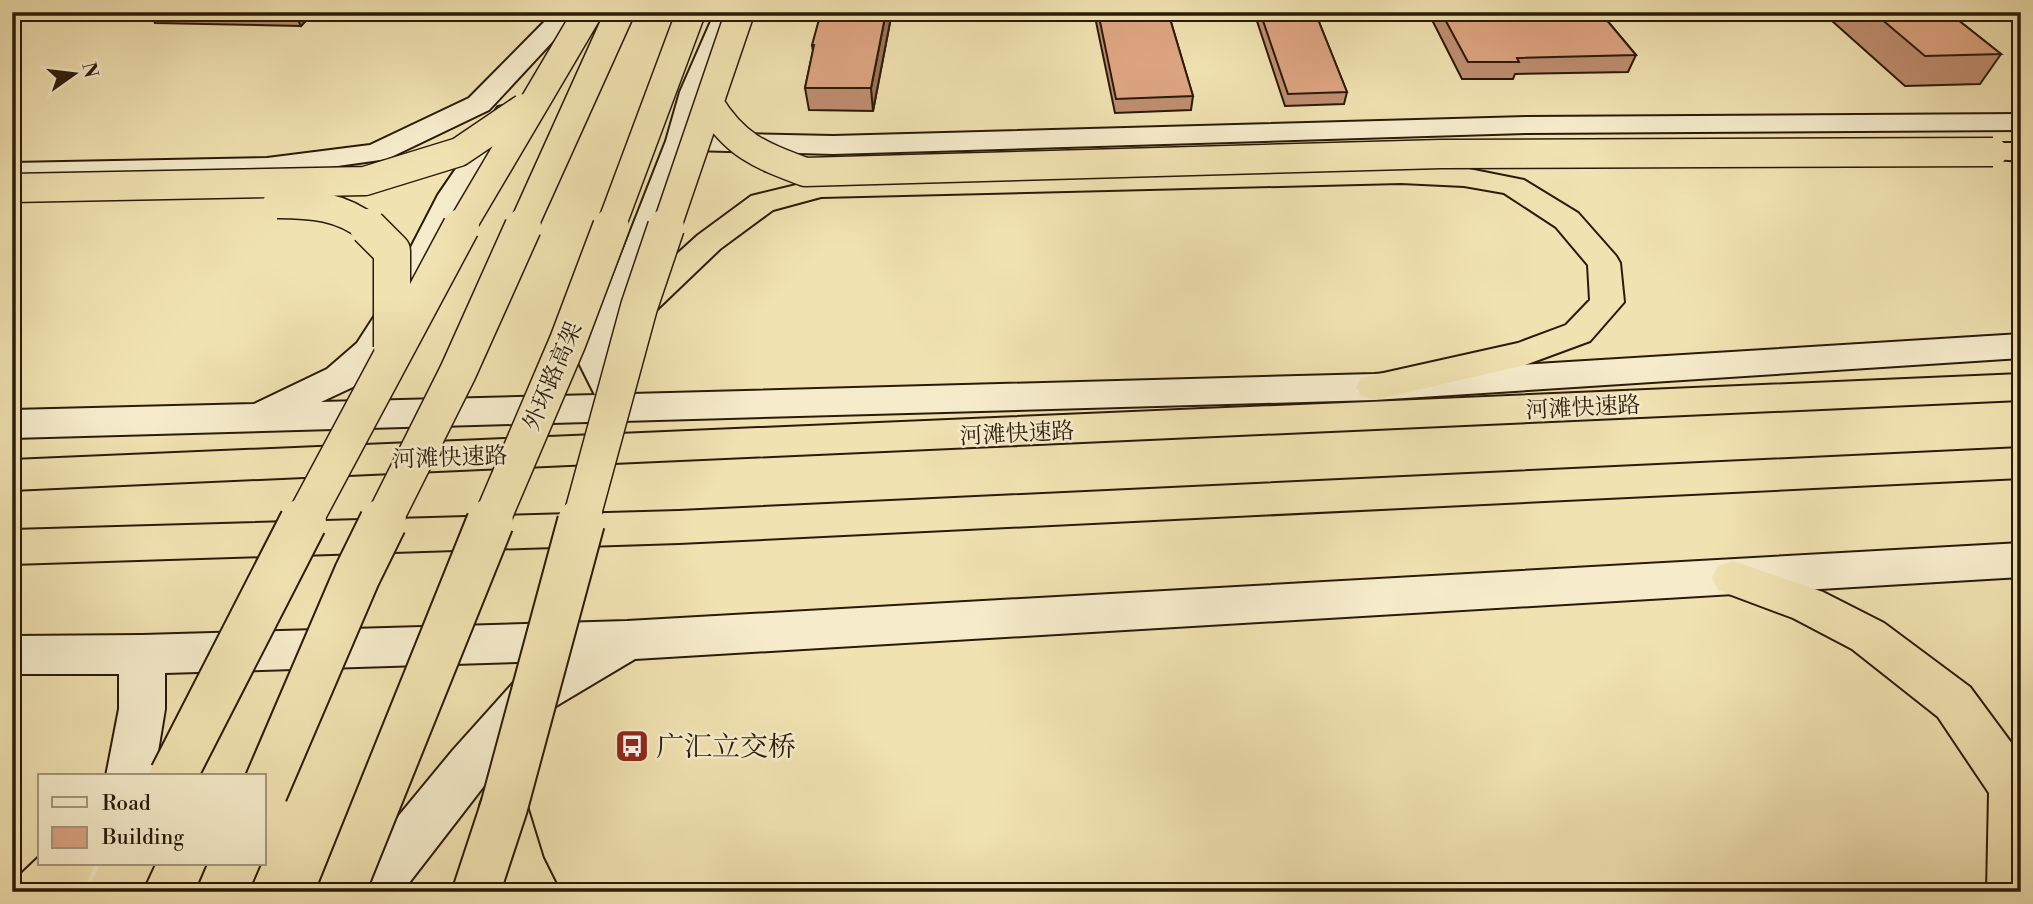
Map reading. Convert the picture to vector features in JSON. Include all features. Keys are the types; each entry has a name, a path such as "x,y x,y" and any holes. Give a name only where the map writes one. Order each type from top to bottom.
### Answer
{"highway":[{"path":"172,772 392,351 531,103 588,12"},
{"path":"266,787 357,575 458,372 621,12"},
{"name":"外环路高架","path":"341,892 469,572 568,341 691,12"},
{"path":"476,892 504,807 639,307 740,12"},
{"path":"12,188 365,181 458,152 531,103"},
{"path":"709,103 721,126 742,147 806,172 1441,154 2007,152"},
{"path":"639,307 709,242 762,203 821,188 1401,174 1464,177 1513,186 1567,220 1604,263 1607,303 1578,333 1525,353 1374,387"},
{"path":"12,209 288,204 345,211 369,225 392,251 392,351"},
{"name":"河滩快速路","path":"12,475 2021,387"},
{"path":"12,547 679,527 2021,463"},
{"path":"1733,578 1808,605 1868,636 1954,702 2014,787 2013,892"},
{"path":"504,807 520,868 534,892"},
{"path":"39,892 67,866"},
{"path":"113,892 127,866"},
{"path":"222,892 233,866"}],"street":[{"path":"12,172 267,167 377,153 479,104 568,12"},
{"path":"256,417 340,378 370,352 396,309 453,195 575,12"},
{"path":"620,407 597,363 680,141 695,92 727,12"},
{"path":"680,141 833,145 1526,125 2021,122"},
{"path":"12,424 1374,387 2021,346"},
{"path":"12,655 142,654 627,640 2021,560"},
{"path":"376,892 381,877 470,766 530,697 627,640"},
{"path":"130,774 142,709 142,654"},
{"path":"84,892 99,866"}],"building":[{"path":"208,12 296,12 295,14"},
{"path":"821,12 886,12 871,88 805,88"},
{"path":"1098,12 1168,12 1193,96 1116,99"},
{"path":"1260,12 1315,12 1347,92 1288,94"},
{"path":"1441,12 1600,12 1636,55 1517,58 1519,62 1468,62"},
{"path":"1873,12 1948,12 2001,54 1925,56"}],"place":[{"name":"广汇立交桥","path":"632,746"}]}
